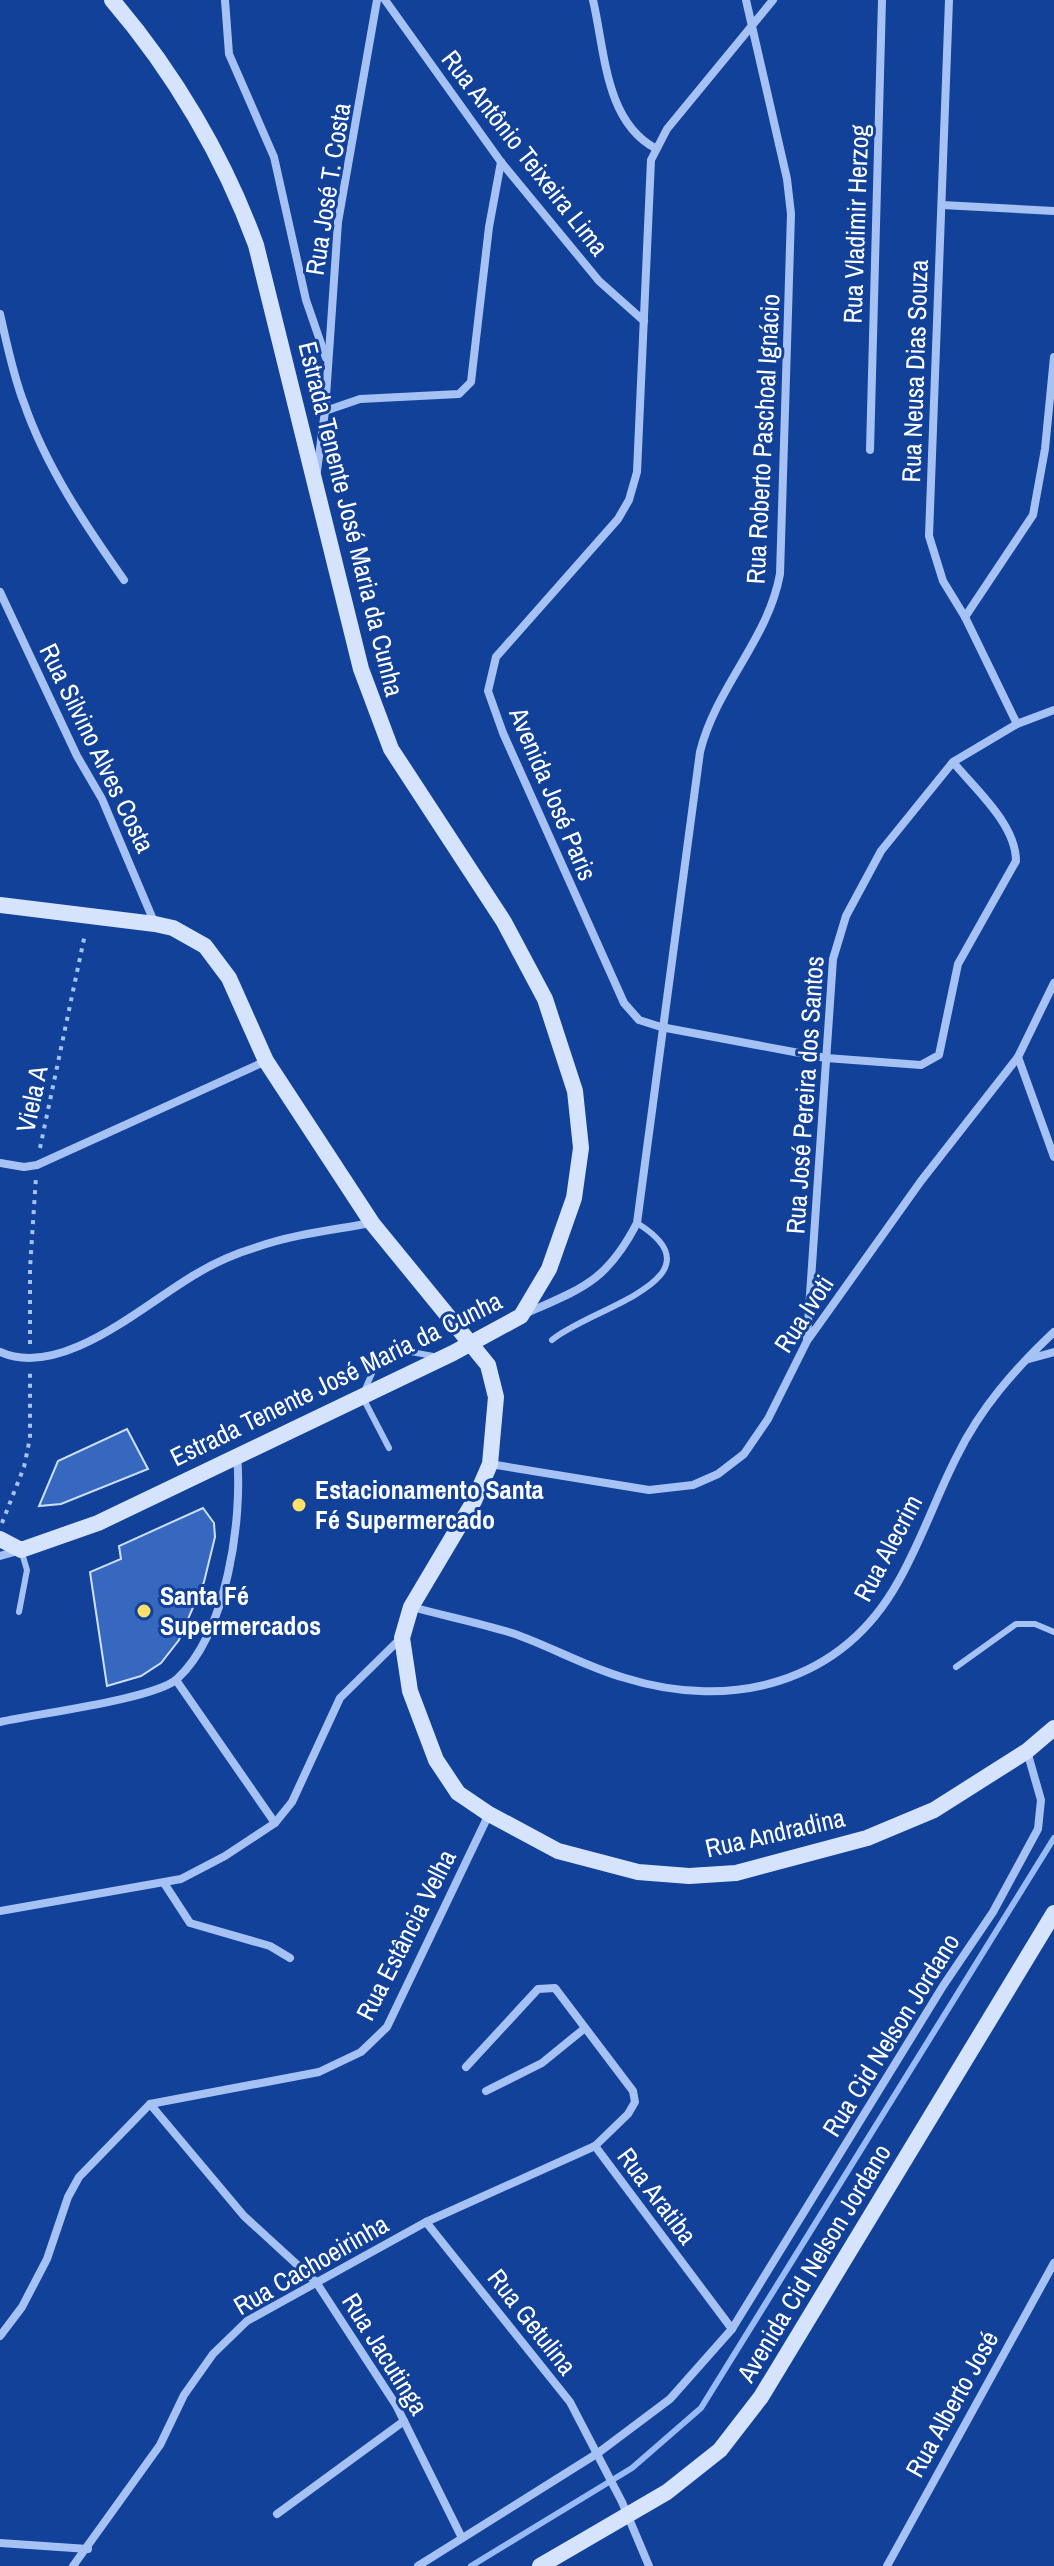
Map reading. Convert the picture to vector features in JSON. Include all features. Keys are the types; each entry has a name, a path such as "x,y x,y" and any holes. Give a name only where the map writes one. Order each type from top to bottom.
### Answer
{"main road":[{"name":"Estrada Tenente José Maria da Cunha","path":"21,1550 98,1523 442,1358 521,1316 549,1269 574,1198 581,1148 575,1091 545,999 504,922 391,749 361,669 256,245 242,207 185,103 112,0"},
{"name":"Rua Andradina","path":"0,905 155,924 173,928 205,946 229,978 266,1061 372,1223 488,1365 496,1397 490,1464 474,1501 411,1607 402,1638 410,1691 436,1760 458,1793 489,1814 558,1851 638,1872 689,1876 736,1873 867,1838 912,1820 1027,1751 1054,1728"},
{"path":"0,1539 21,1550"},
{"name":"Avenida Cid Nelson Jordano","path":"540,2566 625,2508 667,2492 720,2450 761,2397 1054,1913"}],"street":[{"path":"225,0 229,54 274,157 306,300 328,362"},
{"name":"Rua José T. Costa","path":"315,480 325,411 338,222 377,0"},
{"name":"Rua Antônio Teixeira Lima","path":"385,0 501,162 599,281 644,321"},
{"path":"593,0 617,107 636,136 655,148"},
{"name":"Rua Roberto Paschoal Ignácio","path":"661,1027 696,779 708,718 767,618 780,574 791,214 787,179 746,0"},
{"name":"Avenida José Paris","path":"661,1027 639,1020 624,1003 503,733 488,691 496,657 618,519 629,500 637,472 648,186 655,148 773,0"},
{"name":"Rua Vladimir Herzog","path":"870,450 882,0"},
{"name":"Rua Neusa Dias Souza","path":"949,0 929,536 934,562 965,617 1017,724"},
{"path":"325,411 360,399 382,396 459,394 471,382 489,227 501,162"},
{"path":"942,205 1054,211"},
{"path":"0,314 24,404 35,429 92,534 124,580"},
{"path":"965,617 1033,515 1044,462 1054,357"},
{"name":"Rua Silvino Alves Costa","path":"0,592 77,756 102,799 155,924"},
{"name":"Rua José Pereira dos Santos","path":"807,1341 833,959 846,916 881,851 953,762 1017,724 1054,710"},
{"path":"521,1316 585,1287 610,1267 637,1223 661,1027 826,1058 921,1065 939,1055 958,964 1016,861 1014,844 1006,827 953,762"},
{"name":"Rua Ivoti","path":"490,1464 649,1490 693,1485 718,1474 744,1454 768,1419 807,1341 921,1181 1018,1057 1054,983"},
{"path":"1018,1057 1054,1157"},
{"path":"0,1163 24,1167 37,1165 266,1061"},
{"path":"0,1352 30,1360 84,1344 199,1271 258,1246 372,1223"},
{"name":"Rua Alecrim","path":"411,1607 511,1633 623,1678 665,1689 712,1694 756,1689 819,1665 863,1632 898,1583 973,1427 995,1394 1054,1332"},
{"path":"1025,1360 1054,1352"},
{"path":"0,1722 149,1692 176,1680 203,1643 235,1550 240,1490 237,1454"},
{"path":"0,1556 21,1550"},
{"path":"0,1911 164,1883 205,1867 275,1823 292,1802 340,1698 402,1638"},
{"path":"176,1680 275,1823"},
{"name":"Rua Cid Nelson Jordano","path":"732,2329 943,1986 993,1912 1038,1829 1041,1800 1027,1751"},
{"name":"Rua Estância Velha","path":"150,2104 319,2072 361,2052 387,2027 489,1814"},
{"path":"164,1883 190,1923 270,1946 290,1958"},
{"name":"Rua Aratiba","path":"466,2067 538,1989 555,1988 636,2095 628,2114 595,2146 732,2329"},
{"path":"486,2091 542,2063 585,2028"},
{"path":"0,2336 22,2307 47,2259 64,2206 79,2177 150,2104"},
{"name":"Rua Jacutinga","path":"150,2104 244,2216 316,2282 404,2421 462,2538"},
{"name":"Rua Cachoeirinha","path":"73,2566 160,2445 184,2395 213,2354 247,2321 426,2222 595,2146"},
{"name":"Rua Getulina","path":"426,2222 570,2402 598,2453"},
{"name":"Rua Alberto José","path":"887,2566 1054,2263"},
{"name":"Avenida Cid Nelson Jordano","path":"418,2566 598,2453 670,2399 732,2329"},
{"path":"277,2514 404,2421"},
{"path":"598,2453 649,2566"},
{"path":"0,2543 88,2549"}],"lane":[{"path":"552,1340 658,1282 668,1263 667,1250 660,1237 637,1223"},
{"path":"362,1396 389,1448"},
{"path":"19,1612 27,1570 21,1550"},
{"path":"956,1667 1016,1624 1025,1622 1054,1632"}],"path":[{"name":"Viela A","path":"0,1527 24,1467 30,1438 30,1268 37,1165 89,916"}],"building":[{"path":"127,1429 148,1469 61,1504 39,1506 58,1461"},
{"name":"Santa Fé Supermercados","path":"203,1508 214,1523 215,1537 204,1582 179,1640 161,1663 141,1676 107,1686 90,1572 121,1559 119,1546"}],"waterway":[{"path":"471,2566 632,2468 701,2408 1054,1838"}],"place":[{"name":"Estacionamento Santa Fé Supermercado","path":"299,1505"},
{"name":"Santa Fé Supermercados","path":"144,1611"}]}
